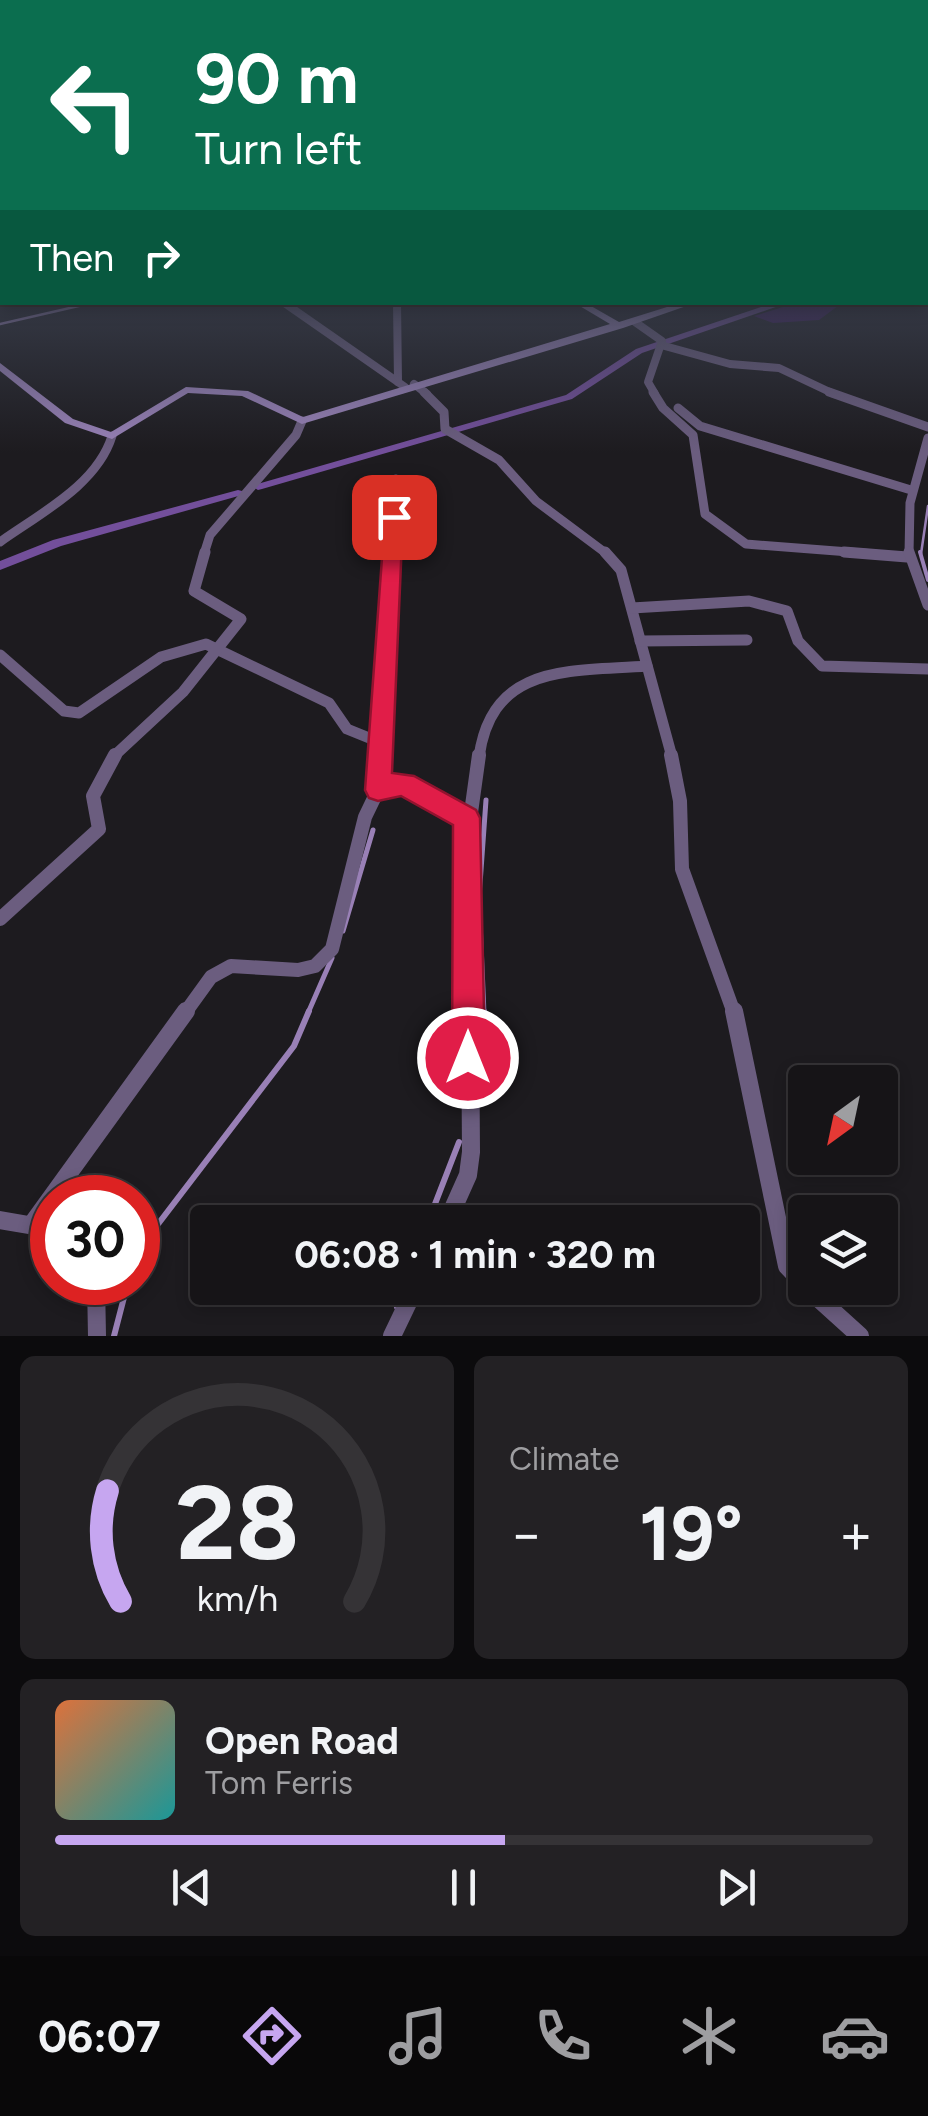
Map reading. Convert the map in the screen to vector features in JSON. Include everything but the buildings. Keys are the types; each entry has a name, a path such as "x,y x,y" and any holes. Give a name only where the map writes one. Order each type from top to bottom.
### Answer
{"street":[{"path":"323,328 444,412 450,434 488,452 536,501 602,549 621,570 672,760 680,801 682,869 734,1012 788,1266"},
{"path":"400,328 406,384"},
{"path":"0,542 86,477 108,451 112,436 186,390 244,393 302,421 406,384 611,328"},
{"path":"643,328 662,341 648,382 663,408 693,435 705,514 746,544 907,558"},
{"path":"661,346 730,364 779,368 857,405 928,427"},
{"path":"0,366 69,421 112,436"},
{"path":"678,408 700,426 911,490"},
{"path":"0,920 99,829 93,796 115,754 183,692 241,619 194,591 210,536 296,435 302,421"},
{"path":"928,438 911,490 905,529 907,558 928,605"},
{"path":"67,1175 211,976 231,966 298,970 324,959 332,950 365,818 378,790 384,744 396,479"},
{"path":"632,608 766,602 788,611 798,641 822,666 928,669"},
{"path":"640,641 747,640"},
{"path":"0,655 64,711 79,713 178,649 206,644 329,704 347,729 384,744"},
{"path":"454,1205 468,1174 471,1152 469,827 480,747 489,717 512,690 541,674 647,666"},
{"path":"378,790 388,784 405,784 452,807 467,818 469,827"},
{"path":"0,1220 30,1224"},
{"path":"97,1305 98,1336"},
{"path":"392,1336 407,1305"},
{"path":"827,1305 860,1336"}],"waterway":[{"path":"258,487 569,397 639,351 707,328"},
{"path":"0,566 57,543 238,493"},
{"path":"921,554 928,506"},
{"path":"920,552 928,580"},
{"path":"484,1011 479,898 486,800"},
{"path":"343,931 373,830"},
{"path":"308,1013 332,958"},
{"path":"160,1222 294,1046 309,1011"},
{"path":"479,1040 484,1011"},
{"path":"435,1205 459,1142"},
{"path":"114,1336 122,1305"}],"route":[{"path":"394,517 384,744 378,790 396,782 405,784 467,818 468,1058"}]}
